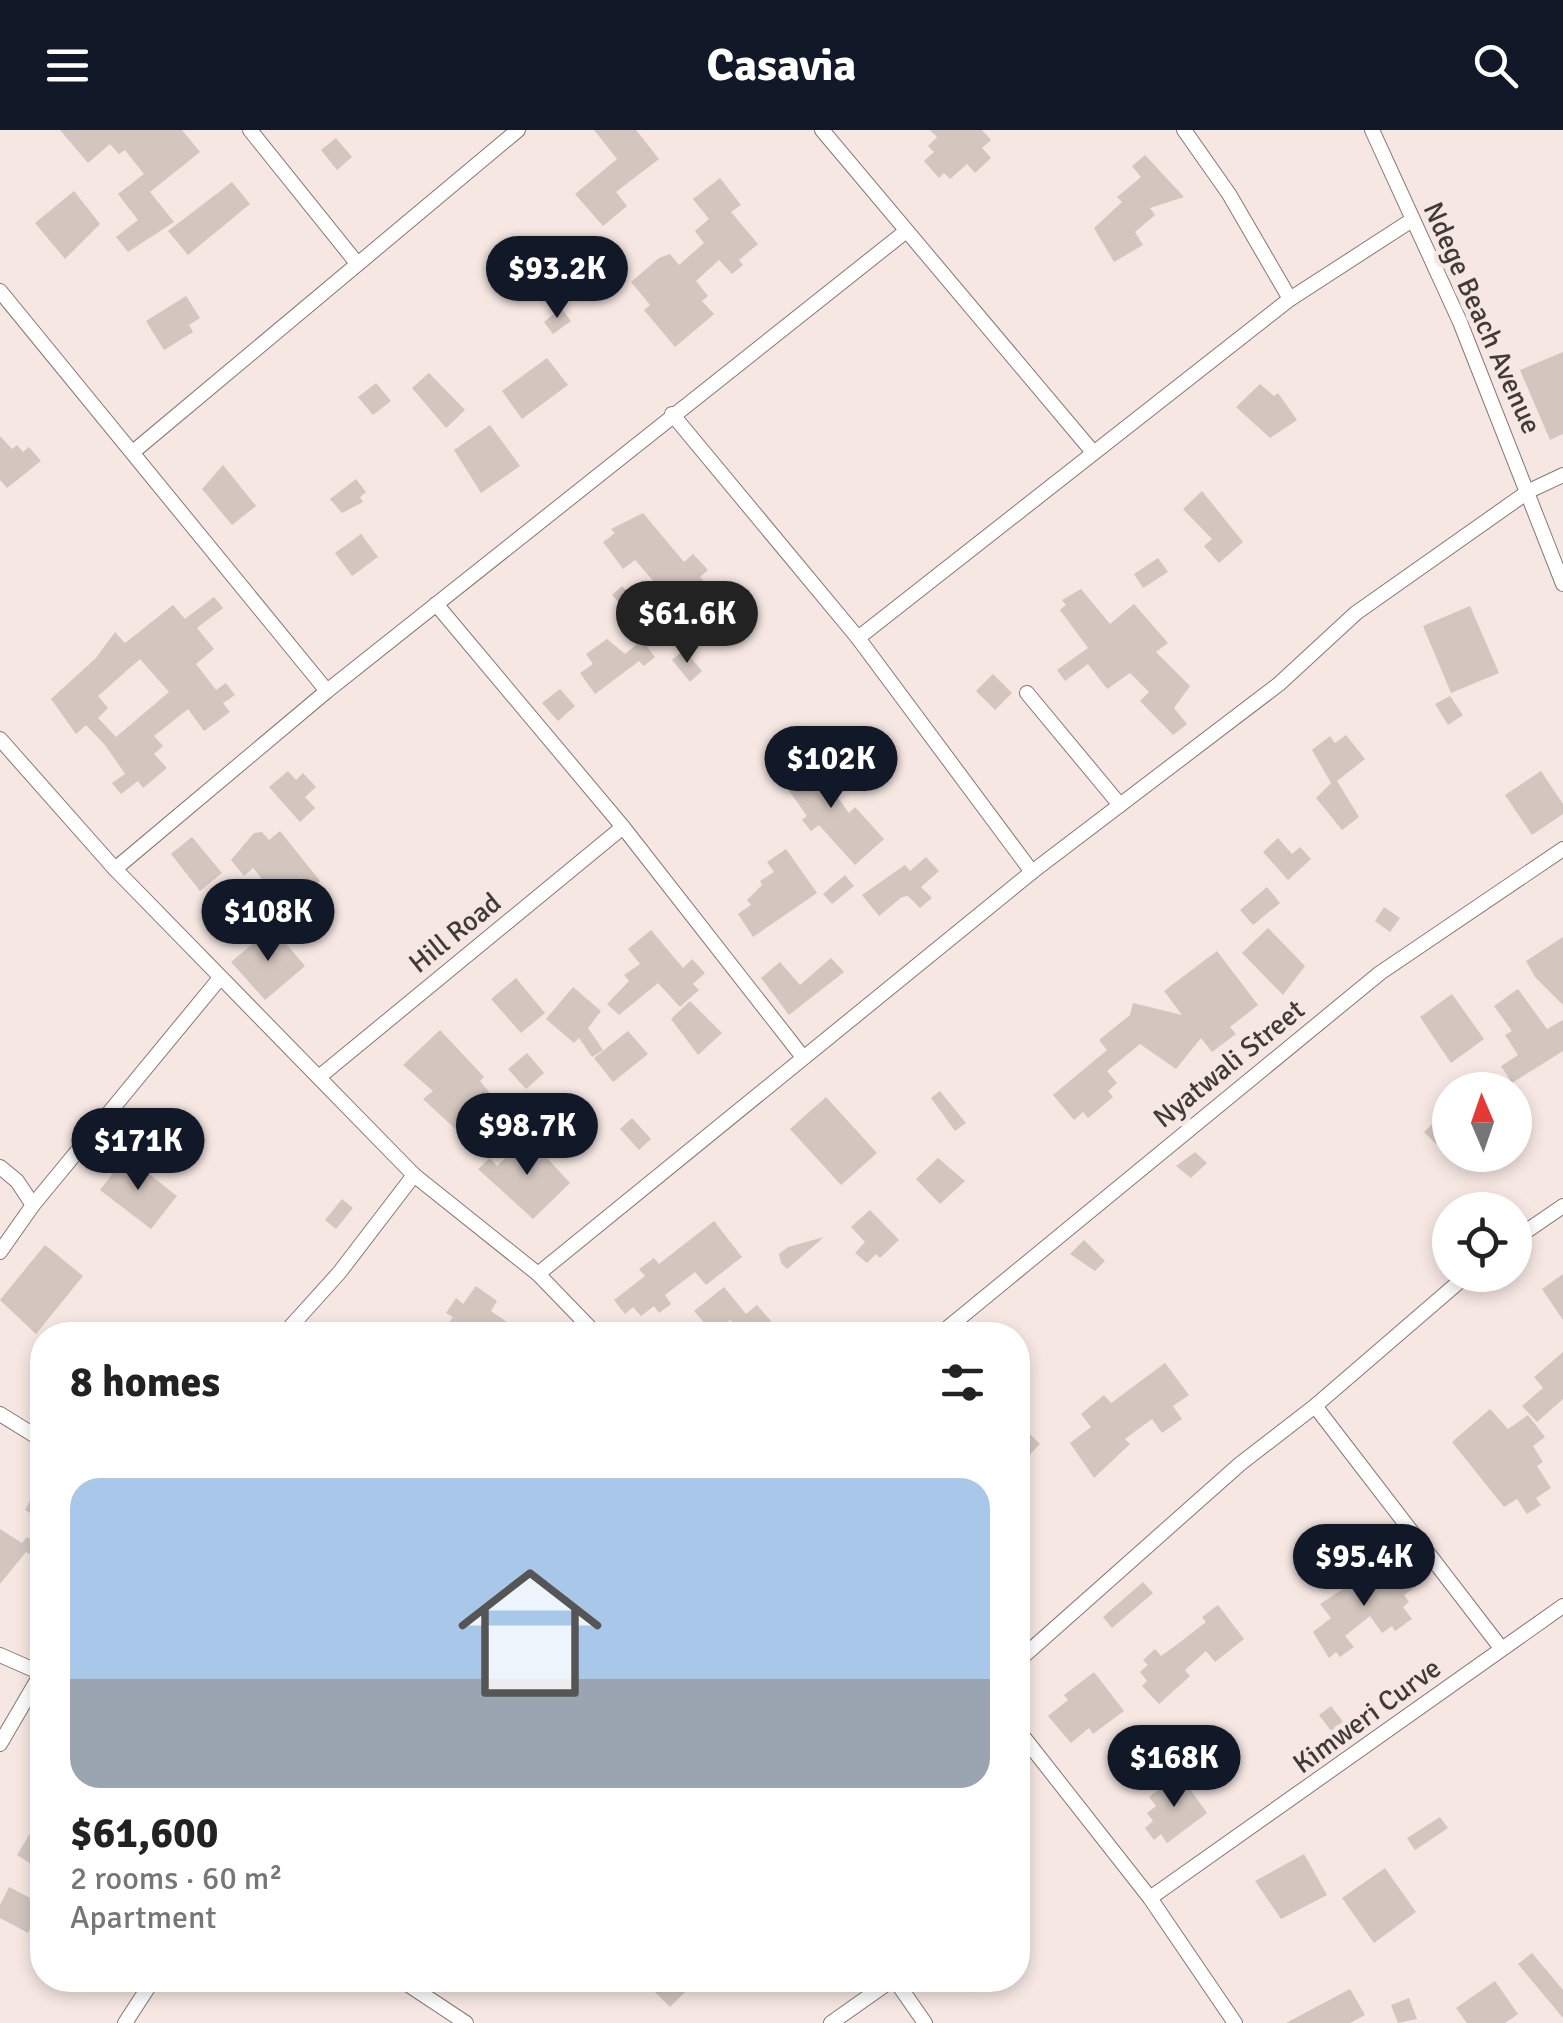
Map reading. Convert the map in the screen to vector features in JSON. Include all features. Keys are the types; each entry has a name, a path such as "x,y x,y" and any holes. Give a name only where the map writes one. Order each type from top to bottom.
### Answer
{"street":[{"path":"250,130 356,262"},
{"path":"134,452 518,130"},
{"path":"822,130 1092,450"},
{"path":"1184,130 1229,194 1290,299"},
{"name":"Ndege Beach Avenue","path":"1372,130 1529,491 1563,584"},
{"path":"858,638 1092,450 1290,299 1412,220"},
{"path":"115,870 327,690 905,232"},
{"path":"0,292 327,690"},
{"path":"672,414 858,638 1032,872"},
{"path":"538,1274 1032,872 1292,674 1356,613 1529,491 1563,475"},
{"path":"436,604 623,827 802,1056"},
{"path":"1027,692 1120,805"},
{"path":"0,739 115,870 414,1175 538,1274 584,1322"},
{"name":"Hill Road","path":"319,1077 623,827"},
{"name":"Nyatwali Street","path":"955,1322 1380,973 1563,849"},
{"path":"0,1252 33,1205 220,978"},
{"path":"0,1167 18,1182 33,1205"},
{"path":"295,1322 339,1273 414,1175"},
{"path":"1532,1227 1563,1206"},
{"path":"1030,1650 1240,1464 1315,1406 1447,1292"},
{"path":"1315,1406 1501,1648"},
{"path":"0,1414 30,1433"},
{"name":"Kimweri Curve","path":"1150,1898 1286,1806 1563,1606"},
{"path":"0,1655 30,1668"},
{"path":"0,1744 30,1693"},
{"path":"1030,1745 1150,1898 1234,2023"},
{"path":"126,2023 145,1992"},
{"path":"419,1992 466,2023"},
{"path":"831,2023 876,1992"},
{"path":"902,1992 926,2023"}],"building":[{"path":"60,130 182,130 200,152 150,192 174,222 128,252 116,237 138,220 118,194 144,174 125,150 119,154 110,144 88,163"},
{"path":"594,130 636,130 659,159 616,192 627,206 603,226 575,194 617,159"},
{"path":"930,130 982,130 991,140 982,148 991,158 975,173 967,164 950,179 944,173 939,178 924,161 934,152 928,146 937,137"},
{"path":"336,138 352,157 337,170 321,150"},
{"path":"1145,155 1184,197 1150,208 1155,215 1135,232 1143,245 1114,262 1094,228 1122,202 1117,197 1141,177 1132,166"},
{"path":"720,178 741,205 731,212 758,244 739,260 743,265 732,274 719,260 696,281 708,296 702,301 714,314 675,347 644,310 650,305 631,282 659,258 670,254 679,265 704,243 695,231 709,219 693,199"},
{"path":"232,182 250,204 188,255 168,231"},
{"path":"74,191 100,224 65,259 35,223"},
{"path":"186,296 200,318 189,325 193,332 164,350 146,321"},
{"path":"561,308 571,321 553,334 544,322"},
{"path":"1563,352 1563,434 1550,440 1520,370"},
{"path":"547,358 568,385 522,419 502,391"},
{"path":"429,373 465,410 446,428 412,388"},
{"path":"376,383 391,401 373,415 358,397"},
{"path":"1260,384 1274,396 1278,393 1297,420 1270,438 1236,407"},
{"path":"490,425 520,466 481,493 454,450"},
{"path":"0,436 12,449 17,445 23,452 29,447 41,461 7,488 0,480"},
{"path":"223,465 256,506 232,525 202,489"},
{"path":"356,479 366,492 360,497 363,502 342,513 330,499"},
{"path":"1202,491 1243,542 1219,563 1204,546 1212,539 1183,509"},
{"path":"643,513 684,562 693,554 708,570 700,577 710,588 687,610 679,602 669,611 650,591 656,584 635,560 623,569 603,542 615,533 611,529"},
{"path":"361,534 378,557 352,576 335,553"},
{"path":"1158,558 1168,572 1143,588 1134,574"},
{"path":"622,586 639,604 629,613 612,595"},
{"path":"1081,589 1110,624 1134,604 1168,643 1156,652 1190,686 1174,708 1187,724 1173,735 1140,701 1149,692 1130,673 1107,689 1088,664 1065,681 1057,670 1088,648 1060,610 1066,605 1062,600"},
{"path":"214,597 223,608 197,628 214,649 196,664 216,690 226,683 235,695 223,703 230,712 204,731 188,709 154,736 163,746 154,754 167,768 143,788 138,781 121,794 112,783 125,774 105,745 86,725 76,734 51,699 96,658 115,632 125,643 173,605 185,619","holes":["140,659 169,692 116,737 98,718 108,708 98,696"]},
{"path":"1470,606 1499,673 1451,693 1423,626"},
{"path":"607,639 625,654 642,640 655,657 644,666 639,661 595,694 580,673 593,664 586,654"},
{"path":"684,650 702,671 690,682 672,660"},
{"path":"993,674 1012,693 995,710 976,691"},
{"path":"560,689 575,706 558,721 542,703"},
{"path":"1450,696 1463,715 1448,725 1435,704"},
{"path":"1346,735 1365,759 1337,781 1359,817 1342,830 1316,798 1331,783 1312,750 1330,736 1335,743"},
{"path":"808,759 815,769 820,766 825,773 829,771 838,784 831,788 849,813 855,807 884,839 855,865 819,825 811,831 802,820 807,816 780,778"},
{"path":"288,771 296,780 303,773 316,787 305,797 315,808 300,822 269,787"},
{"path":"1541,771 1563,804 1563,814 1532,835 1505,795"},
{"path":"280,831 320,881 269,921 259,910 276,896 253,868 244,876 231,860 254,833 262,832 269,840"},
{"path":"192,837 222,873 200,891 171,854"},
{"path":"1278,838 1292,854 1300,847 1311,859 1288,880 1263,852"},
{"path":"786,849 817,893 753,937 738,914 751,905 747,900 762,885 760,881 774,872 767,862"},
{"path":"926,857 939,871 921,887 932,898 920,908 908,896 902,897 879,916 862,895 905,865 910,871"},
{"path":"845,875 854,886 832,904 823,894"},
{"path":"1267,887 1280,903 1253,925 1240,910"},
{"path":"1384,907 1400,918 1390,932 1375,921"},
{"path":"272,927 305,966 265,1000 231,962"},
{"path":"1268,928 1305,966 1283,995 1242,953"},
{"path":"651,930 683,968 692,959 705,973 693,984 699,990 680,1007 658,983 619,1015 607,1004 629,981 624,975 640,964 628,949"},
{"path":"1563,937 1563,1005 1535,977 1526,961"},
{"path":"1217,951 1258,1005 1230,1027 1236,1034 1212,1052 1201,1038 1176,1069 1140,1044 1107,1071 1117,1083 1108,1091 1113,1097 1088,1118 1083,1112 1074,1120 1053,1095 1107,1050 1099,1040 1130,1015 1133,1003 1182,1015 1164,991"},
{"path":"831,958 844,972 789,1015 761,978 780,962 800,985"},
{"path":"516,978 545,1013 521,1033 491,999"},
{"path":"573,987 601,1011 588,1028 603,1050 592,1057 579,1038 574,1043 546,1019"},
{"path":"1518,989 1547,1029 1563,1020 1563,1051 1530,1072 1505,1072 1501,1066 1518,1055 1505,1035 1512,1031 1494,1006"},
{"path":"1452,994 1484,1039 1451,1063 1420,1017"},
{"path":"690,1001 722,1033 698,1055 671,1019"},
{"path":"440,1030 484,1077 480,1081 502,1108 463,1136 423,1099 433,1091 403,1065"},
{"path":"628,1031 648,1054 613,1082 594,1058"},
{"path":"527,1053 544,1073 526,1089 508,1069"},
{"path":"940,1091 966,1123 955,1131 931,1098"},
{"path":"826,1097 877,1153 841,1185 790,1129"},
{"path":"632,1118 651,1139 639,1150 620,1129"},
{"path":"528,1137 570,1183 533,1219 478,1169 490,1158 497,1166"},
{"path":"1195,1152 1207,1163 1191,1178 1176,1166"},
{"path":"126,1156 177,1196 151,1229 100,1190"},
{"path":"938,1158 965,1181 940,1204 916,1179"},
{"path":"342,1199 353,1208 336,1229 325,1220"},
{"path":"870,1210 899,1240 880,1258 876,1254 867,1263 855,1253 865,1242 851,1227"},
{"path":"714,1221 742,1257 706,1285 695,1272 665,1295 671,1304 659,1313 654,1306 641,1316 633,1307 625,1314 614,1300 645,1276 639,1269 654,1258 659,1264"},
{"path":"824,1237 787,1269 781,1263 779,1254 788,1247"},
{"path":"1084,1240 1105,1261 1095,1271 1070,1254"},
{"path":"45,1245 83,1276 46,1322 30,1322 30,1328 0,1300"},
{"path":"1563,1274 1563,1320 1542,1289"},
{"path":"476,1286 497,1301 491,1311 507,1322 449,1322 453,1317 446,1313 456,1298 463,1304"},
{"path":"724,1287 746,1314 757,1305 771,1321 704,1322 694,1311"},
{"path":"1563,1352 1563,1399 1537,1422 1522,1406 1543,1388 1534,1377"},
{"path":"1165,1363 1189,1395 1173,1406 1182,1419 1162,1433 1152,1419 1125,1439 1130,1444 1094,1478 1070,1443 1091,1427 1081,1414 1104,1395 1111,1403"},
{"path":"1490,1409 1508,1429 1528,1415 1545,1437 1533,1446 1543,1462 1537,1466 1551,1488 1536,1498 1541,1505 1527,1514 1517,1499 1504,1507 1452,1442"},
{"path":"1030,1434 1040,1444 1030,1454"},
{"path":"0,1529 22,1543 27,1537 30,1539 30,1554 26,1552 0,1584"},
{"path":"1380,1565 1391,1582 1407,1572 1417,1586 1404,1595 1409,1602 1403,1607 1412,1619 1395,1631 1392,1626 1382,1633 1370,1616 1345,1636 1354,1647 1340,1657 1336,1652 1329,1658 1313,1632 1331,1618 1320,1604"},
{"path":"1143,1582 1153,1593 1112,1628 1103,1617"},
{"path":"1218,1605 1244,1639 1215,1662 1206,1651 1185,1670 1190,1676 1159,1704 1142,1686 1147,1681 1140,1672 1148,1665 1143,1660 1155,1649 1161,1656 1175,1646 1206,1622 1202,1617"},
{"path":"1094,1672 1124,1711 1093,1734 1089,1728 1071,1743 1048,1716 1068,1700 1064,1695"},
{"path":"1331,1706 1350,1731 1338,1740 1319,1715"},
{"path":"1179,1774 1207,1813 1167,1843 1161,1834 1154,1840 1145,1828 1153,1821 1147,1813 1156,1806 1149,1797"},
{"path":"1440,1817 1448,1828 1415,1850 1407,1838"},
{"path":"30,1834 30,1863 17,1855"},
{"path":"1304,1854 1327,1895 1281,1919 1255,1881"},
{"path":"1385,1868 1416,1912 1374,1943 1342,1898"},
{"path":"9,1887 30,1898 28,1933 0,1918 0,1905"},
{"path":"1532,1953 1563,1990 1563,2018 1518,1964"},
{"path":"1495,1981 1518,2014 1505,2023 1467,2023 1456,2008"},
{"path":"1350,1989 1365,2015 1350,2023 1286,2023"},
{"path":"655,1992 685,1992 670,2007"},
{"path":"1409,1998 1417,2019 1398,2023 1391,2005"}]}
